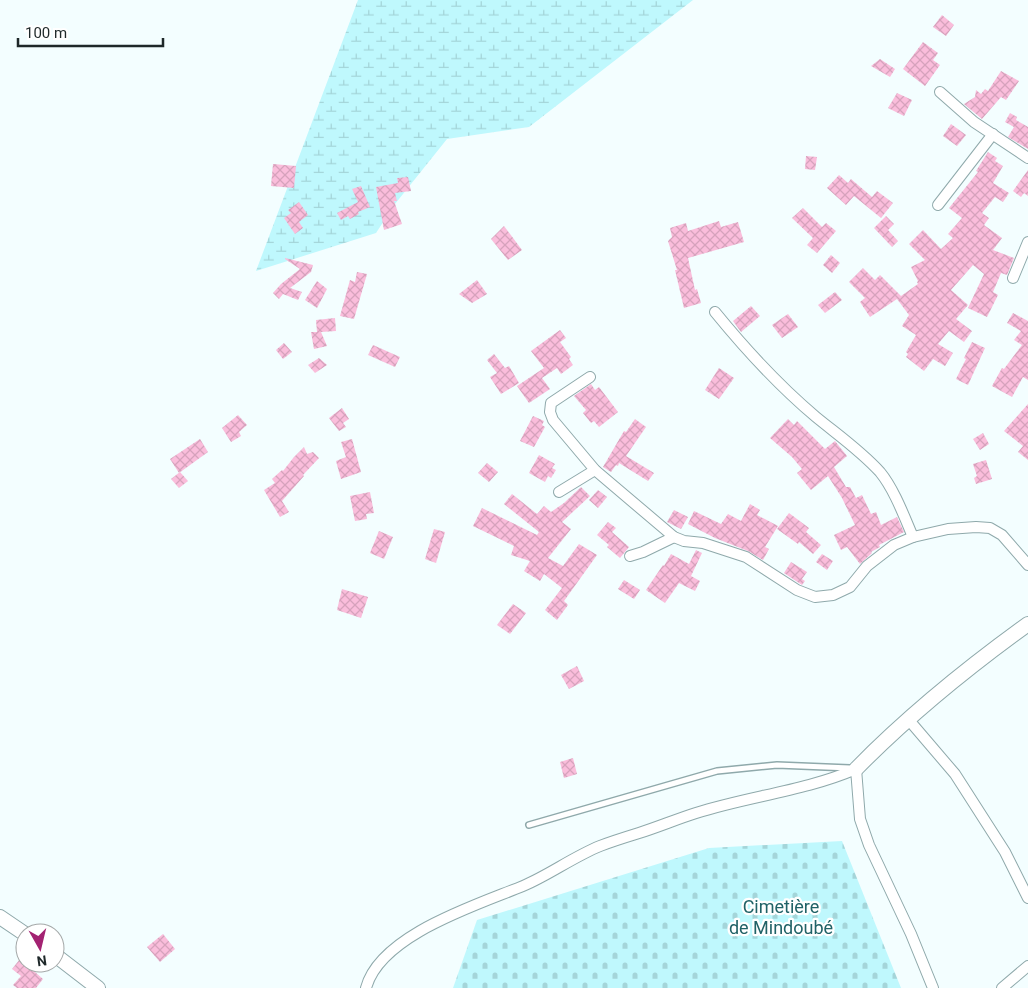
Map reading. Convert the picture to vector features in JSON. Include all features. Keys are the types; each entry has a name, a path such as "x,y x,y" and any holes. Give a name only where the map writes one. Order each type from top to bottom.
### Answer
{"street":[{"path":"940,92 957,108 1028,158"},
{"path":"938,205 993,134"},
{"path":"1013,278 1028,242"},
{"path":"715,312 760,365 816,417 847,441 881,474 900,506 913,537"},
{"path":"590,377 551,403 550,412 553,420 595,470 674,537 684,541 703,543 746,557 797,590 816,597 833,595 850,587 867,566 894,545 913,537 948,529 990,528 1002,535 1028,565"},
{"path":"559,492 595,470"},
{"path":"630,556 674,537"},
{"path":"366,988 373,972 388,954 400,944 439,920 524,886 600,846 696,813 830,780 856,769 908,719 994,648 1028,624"},
{"path":"908,719 955,774 1005,852 1028,898"},
{"path":"856,769 860,819 869,844 911,934 933,988"},
{"path":"0,917 15,927"},
{"path":"65,963 98,988"},
{"path":"1002,988 1028,966"}],"lane":[{"path":"529,825 717,771 777,765 856,769"}],"green space":[{"path":"358,0 693,0 529,127 447,139 395,204 376,233 256,271"},
{"name":"Cimetière de Mindoubé","path":"842,841 901,988 453,988 477,920 709,848"}],"building":[{"path":"942,15 954,25 946,36 933,27"},
{"path":"923,42 938,53 933,60 940,65 925,86 903,69"},
{"path":"880,59 895,69 890,77 871,66"},
{"path":"1001,71 1019,81 1006,100 1001,97 982,119 964,104 975,97 976,90 981,94 985,89 988,91"},
{"path":"897,93 912,100 904,116 888,108"},
{"path":"1010,113 1017,117 1016,120 1028,127 1028,149 1008,137 1014,127 1005,122"},
{"path":"951,124 966,135 957,146 943,136"},
{"path":"988,152 997,158 995,161 1003,166 993,183 1009,193 1003,202 995,197 982,213 989,218 984,225 1002,238 993,250 1014,258 1007,275 1001,273 993,292 998,295 987,317 968,308 984,274 973,265 951,290 968,305 956,319 972,331 964,342 949,331 938,344 953,353 945,366 933,359 924,371 906,357 908,354 906,352 916,335 902,326 909,315 897,299 870,317 860,302 865,298 849,282 863,268 875,280 880,275 901,296 918,284 911,267 925,260 909,244 923,230 941,249 953,238 948,234 962,218 949,208 978,172 976,171"},
{"path":"806,156 817,157 815,170 805,169"},
{"path":"273,164 296,166 294,188 271,186"},
{"path":"1028,170 1028,196 1024,193 1021,197 1013,191"},
{"path":"839,175 848,183 851,179 872,197 877,191 893,203 881,218 854,196 846,205 827,188"},
{"path":"408,177 411,191 395,193 397,201 394,201 402,224 384,230 376,187 398,183 397,178"},
{"path":"361,186 370,207 358,212 359,214 350,219 348,216 341,220 337,213 358,202 352,189"},
{"path":"299,202 308,215 299,222 303,228 295,234 284,218 291,213 288,210"},
{"path":"803,208 822,227 826,223 836,231 817,253 807,245 813,238 792,218"},
{"path":"886,216 894,224 888,230 898,241 892,247 874,228"},
{"path":"719,221 721,227 738,222 744,242 688,258 695,290 697,289 701,303 684,308 675,270 677,270 668,241 672,237 670,228 686,223 688,231"},
{"path":"504,226 522,250 508,260 491,239"},
{"path":"831,255 840,263 832,273 823,265"},
{"path":"285,258 313,265 311,272 290,288 302,292 298,300 283,294 279,299 273,293 300,269"},
{"path":"357,272 367,274 354,319 340,316 350,280 355,282"},
{"path":"477,280 487,294 472,303 459,294"},
{"path":"317,281 327,289 317,308 305,300"},
{"path":"835,292 842,300 825,313 818,305"},
{"path":"751,306 760,316 741,332 733,321"},
{"path":"1013,313 1028,321 1028,380 1023,377 1012,397 992,386 1002,368 1004,369 1022,345 1014,340 1021,331 1007,323"},
{"path":"788,314 798,327 782,338 772,325"},
{"path":"335,318 336,331 321,332 327,346 314,349 311,332 317,332 316,320"},
{"path":"560,330 566,338 560,342 571,357 569,359 573,365 561,374 557,368 542,378 550,389 529,403 517,386 544,368 531,351"},
{"path":"972,342 985,348 968,385 956,379"},
{"path":"284,343 292,352 283,359 276,350"},
{"path":"373,345 400,357 395,367 368,355"},
{"path":"494,354 505,368 509,366 519,383 501,394 490,377 497,373 487,360"},
{"path":"319,358 327,365 315,373 308,365"},
{"path":"719,368 734,378 719,399 705,390"},
{"path":"591,384 595,390 599,387 618,412 599,427 594,421 591,423 583,413 586,410 574,396"},
{"path":"1028,404 1028,460 1018,452 1023,446 1004,431"},
{"path":"342,408 349,419 343,423 346,427 339,431 329,418"},
{"path":"238,415 247,425 239,432 241,436 231,442 222,428"},
{"path":"533,416 544,421 542,425 545,427 534,447 520,441"},
{"path":"635,419 646,427 626,456 654,473 648,481 619,463 611,472 603,467 624,431 626,432"},
{"path":"788,419 794,425 797,421 825,449 835,441 847,456 834,467 846,487 850,487 856,498 862,495 871,514 876,512 881,525 897,517 904,532 879,545 880,547 871,552 860,564 847,547 841,550 834,535 855,525 842,498 828,476 811,490 797,473 802,469 792,457 770,438"},
{"path":"983,433 989,444 980,450 973,439"},
{"path":"200,439 208,452 179,473 170,459"},
{"path":"352,439 361,472 341,479 336,461 346,457 341,442"},
{"path":"304,447 307,454 313,452 319,458 282,501 289,512 280,517 264,490 275,483 272,479 283,471"},
{"path":"539,455 555,464 552,468 556,470 551,478 548,476 545,482 529,473"},
{"path":"986,460 992,479 976,484 974,478 977,476 973,464"},
{"path":"487,463 498,472 489,482 478,473"},
{"path":"180,472 188,481 179,488 171,479"},
{"path":"581,487 590,496 562,522 571,529 548,558 563,566 579,544 597,555 564,601 568,605 557,620 545,610 562,588 544,574 540,581 524,571 530,561 511,555 514,546 473,526 482,508 537,535 539,532 504,504 512,494 537,514 544,506 551,512"},
{"path":"598,490 607,497 598,508 589,500"},
{"path":"370,492 374,513 366,514 367,519 355,521 350,496"},
{"path":"750,504 760,510 757,515 778,526 765,547 769,549 763,560 748,551 715,538 688,524 694,511 721,524 728,514 741,521"},
{"path":"674,510 688,517 681,529 667,522"},
{"path":"789,513 809,528 806,532 821,545 813,554 799,542 798,544 777,529"},
{"path":"608,522 616,528 612,532 629,547 620,558 597,535"},
{"path":"434,529 445,532 436,563 425,559"},
{"path":"379,531 393,537 384,559 370,553"},
{"path":"696,550 702,553 691,576 700,581 695,591 679,583 665,603 646,590 671,554 689,564"},
{"path":"822,554 833,561 827,570 816,562"},
{"path":"791,562 807,572 802,579 805,581 802,585 784,573"},
{"path":"624,580 640,590 634,599 618,589"},
{"path":"342,589 368,597 361,618 337,610"},
{"path":"513,604 526,613 510,634 497,625"},
{"path":"577,666 584,681 569,689 561,675"},
{"path":"573,758 577,774 564,778 560,762"},
{"path":"163,934 175,949 160,962 147,947"},
{"path":"17,973 36,973 43,979 36,988 17,988 13,985 21,976"}]}
